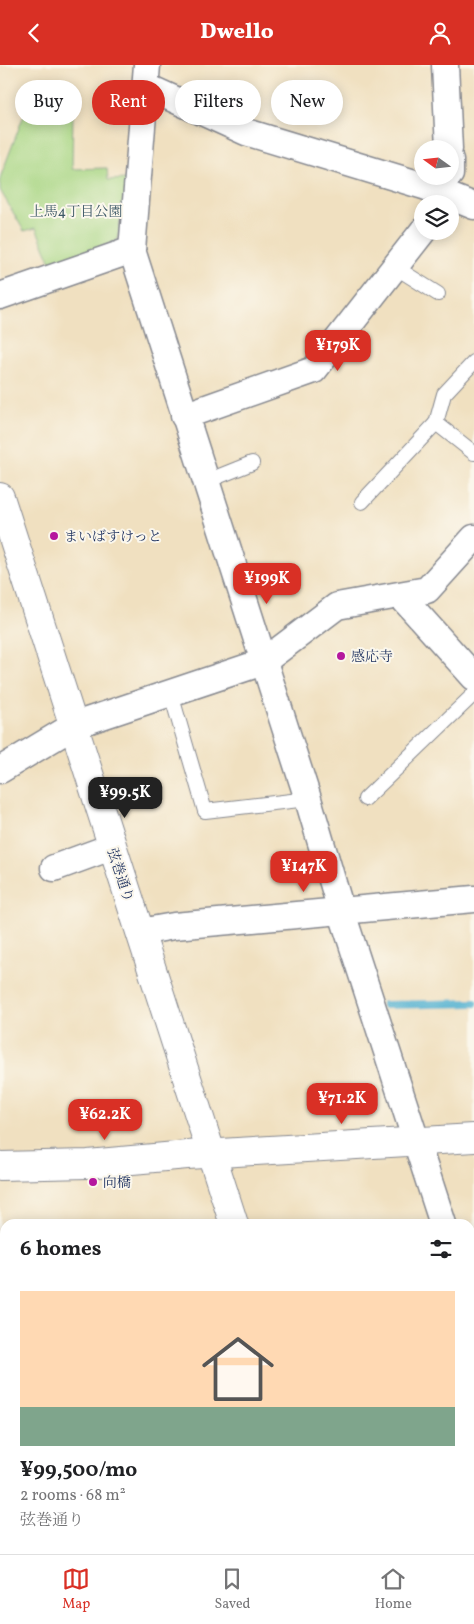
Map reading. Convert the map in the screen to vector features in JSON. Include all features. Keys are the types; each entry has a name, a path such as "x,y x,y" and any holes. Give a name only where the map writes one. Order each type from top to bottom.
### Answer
{"street":[{"path":"445,65 449,140"},
{"path":"441,1219 341,910 308,799 132,250 146,75 246,132 447,187 474,206"},
{"path":"184,416 314,370 416,240"},
{"path":"0,296 132,250"},
{"name":"弦巻通り","path":"0,497 75,725 112,847 232,1219"},
{"path":"0,770 75,725 264,662 337,606 427,590 474,538"},
{"path":"401,596 474,677"},
{"path":"54,868 112,847"},
{"path":"140,932 341,910 474,899"},
{"path":"0,1166 88,1164 212,1154 474,1138"}],"lane":[{"path":"395,267 438,294"},
{"path":"362,502 436,423 444,394 474,363"},
{"path":"436,423 474,453"},
{"path":"206,481 252,463"},
{"path":"171,694 205,811 308,799"},
{"path":"365,799 474,694"}],"green space":[{"name":"上馬4丁目公園","path":"20,125 73,125 72,169 107,168 108,180 128,179 117,241 52,265 36,228 24,231 0,190 0,178"}],"waterway":[{"path":"385,1005 474,1003"}],"place":[{"name":"まいばすけっと","path":"54,536"},
{"name":"感応寺","path":"341,656"},
{"name":"向橋","path":"93,1182"}]}
